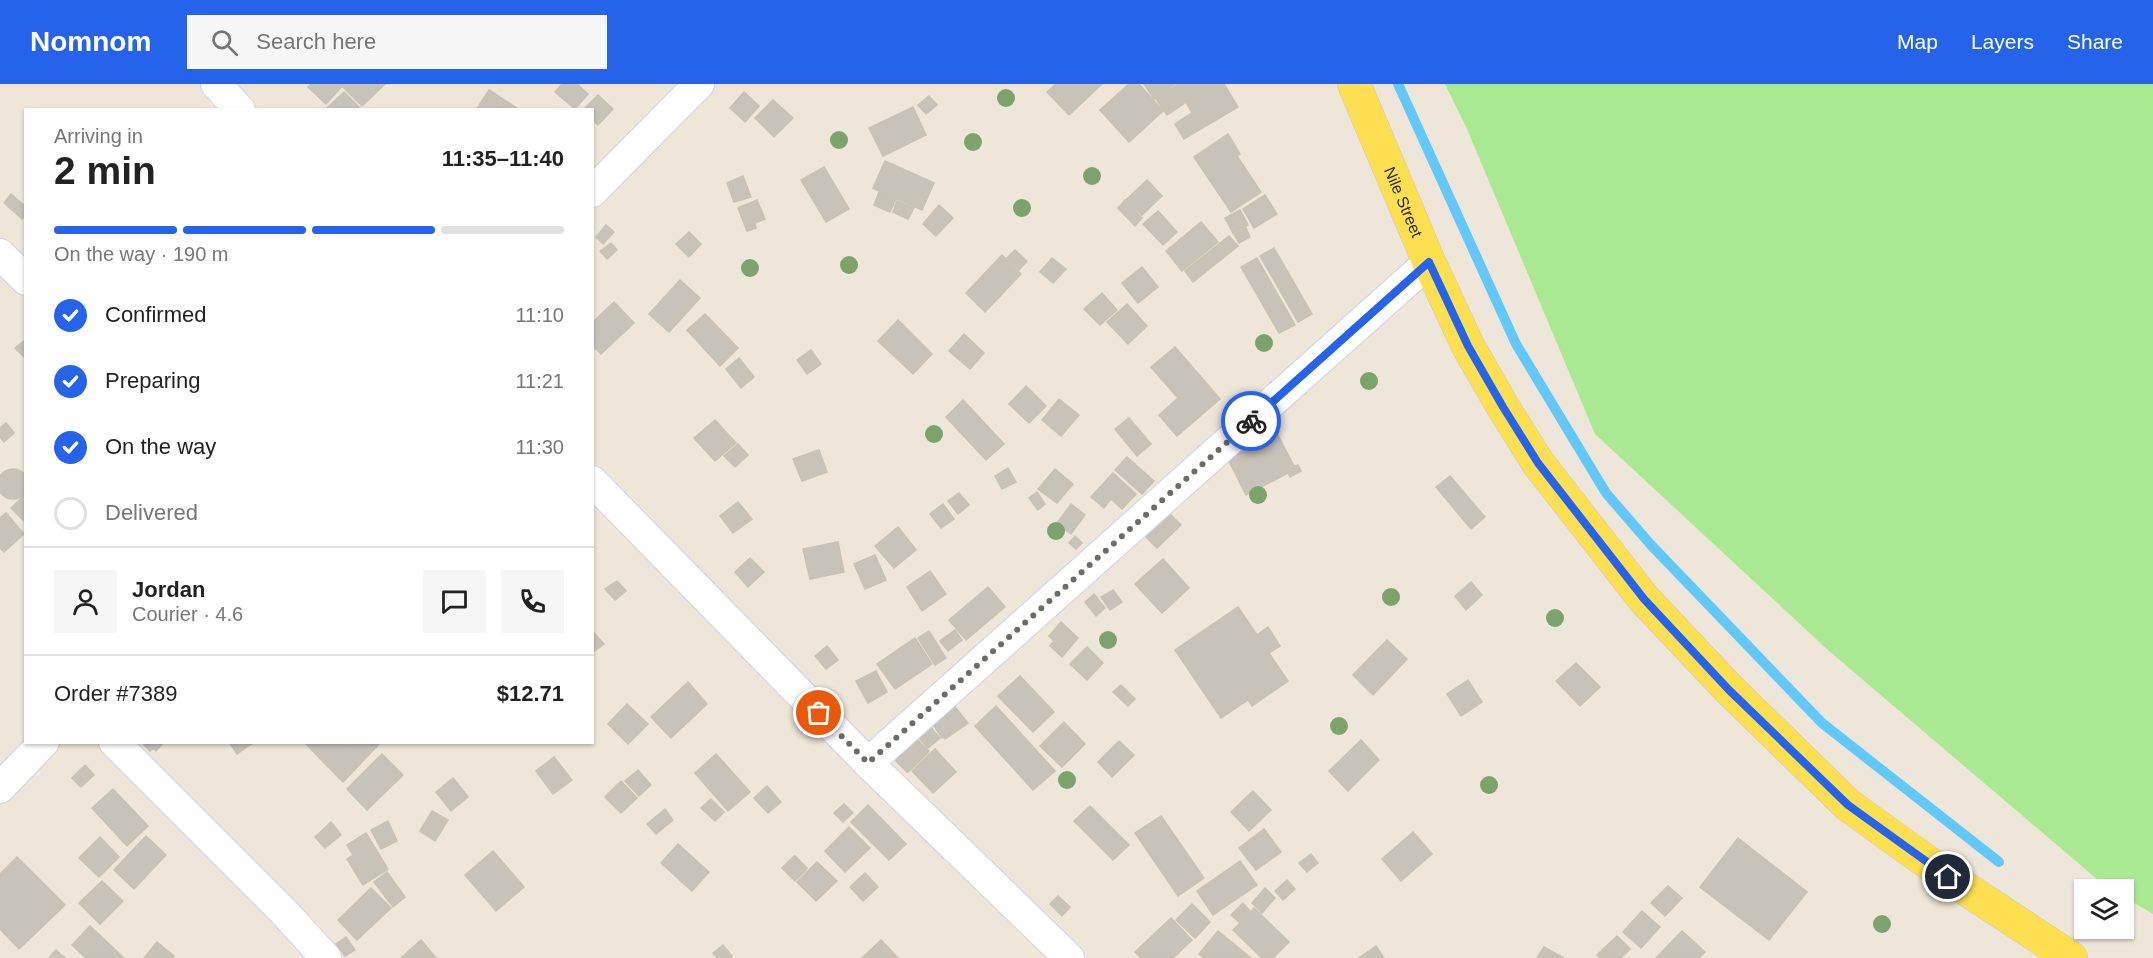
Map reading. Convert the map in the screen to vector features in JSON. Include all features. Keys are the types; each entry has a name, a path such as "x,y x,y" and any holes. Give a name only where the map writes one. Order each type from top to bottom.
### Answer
{"main road":[{"name":"Nile Street","path":"1354,84 1429,262 1468,346 1538,463 1644,599 1729,690 1848,805 1948,877 2071,958"}],"street":[{"path":"216,84 238,108"},
{"path":"594,190 699,84"},
{"path":"0,254 24,278"},
{"path":"868,763 1429,262"},
{"path":"594,483 868,763 1069,958"},
{"path":"0,788 42,744"},
{"path":"116,744 283,911 326,958"}],"green space":[{"path":"1445,84 2153,84 2153,914 2134,903 2134,879 2097,879 1829,651 1595,434 1467,129"}],"building":[{"path":"311,84 344,84 326,104 308,87"},
{"path":"346,84 385,84 362,106 343,87"},
{"path":"562,84 577,84 588,94 574,108 555,92"},
{"path":"1056,84 1102,84 1069,115 1047,92"},
{"path":"1129,84 1139,84 1163,111 1129,142 1100,110"},
{"path":"1144,84 1175,84 1154,99"},
{"path":"1178,84 1213,84 1167,115 1156,99"},
{"path":"1216,84 1224,84 1238,107 1184,139 1175,124 1192,113 1186,102"},
{"path":"489,90 517,108 477,108"},
{"path":"344,92 360,108 327,108"},
{"path":"744,92 759,106 745,122 730,108"},
{"path":"598,95 613,109 598,125 594,121 594,108 585,108"},
{"path":"929,96 937,105 926,114 918,105"},
{"path":"773,100 793,118 774,137 755,118"},
{"path":"913,107 926,135 883,156 869,128"},
{"path":"1228,134 1240,154 1237,156 1261,192 1231,212 1194,157"},
{"path":"885,161 934,183 922,210 873,188"},
{"path":"824,167 849,209 826,222 801,180"},
{"path":"743,176 751,197 734,202 727,183"},
{"path":"1147,180 1162,196 1142,215 1126,200"},
{"path":"879,192 896,199 890,212 874,205"},
{"path":"11,194 24,205 24,217 22,219 4,203"},
{"path":"1265,195 1277,214 1254,228 1243,209"},
{"path":"757,200 765,219 755,223 756,228 747,231 738,208"},
{"path":"1125,200 1142,218 1135,226 1118,208"},
{"path":"897,201 914,208 908,219 893,212"},
{"path":"939,205 953,218 936,236 923,224"},
{"path":"1240,210 1248,225 1233,233 1225,218"},
{"path":"1158,211 1177,232 1163,245 1143,224"},
{"path":"1201,222 1218,242 1182,271 1166,251"},
{"path":"606,225 614,232 603,244 596,237"},
{"path":"1246,228 1250,237 1239,243 1234,234"},
{"path":"689,232 701,244 689,257 676,244"},
{"path":"1229,236 1238,246 1193,282 1185,271"},
{"path":"611,243 617,250 607,259 600,251"},
{"path":"1274,248 1312,314 1298,322 1260,256"},
{"path":"1015,250 1027,261 1019,270 1007,258"},
{"path":"1002,255 1021,274 985,312 966,293"},
{"path":"1052,258 1066,269 1053,283 1040,272"},
{"path":"1257,258 1295,325 1279,333 1241,267"},
{"path":"1142,267 1158,287 1138,303 1122,283"},
{"path":"680,280 700,298 669,332 649,314"},
{"path":"1102,293 1117,310 1100,325 1084,309"},
{"path":"614,302 634,323 601,354 594,347 594,321"},
{"path":"1127,304 1147,326 1128,344 1107,322"},
{"path":"705,314 738,348 720,366 687,330"},
{"path":"898,320 932,354 913,374 878,341"},
{"path":"964,334 984,353 970,369 949,351"},
{"path":"24,341 24,357 15,348"},
{"path":"1175,347 1220,399 1177,436 1159,415 1178,398 1151,367"},
{"path":"811,350 821,364 807,374 797,360"},
{"path":"739,358 754,377 741,388 726,369"},
{"path":"1026,386 1046,406 1029,423 1009,404"},
{"path":"1059,399 1079,415 1061,436 1042,420"},
{"path":"963,400 1004,444 986,460 946,417"},
{"path":"1129,418 1151,444 1137,456 1115,429"},
{"path":"715,420 736,443 715,461 694,438"},
{"path":"6,423 14,433 4,442 0,437 0,428"},
{"path":"1277,433 1294,466 1298,465 1301,471 1290,477 1288,473 1246,495 1228,459"},
{"path":"738,444 748,455 735,467 724,456"},
{"path":"819,450 827,472 802,481 793,459"},
{"path":"1127,457 1154,481 1142,494 1115,470"},
{"path":"1008,468 1016,482 1002,489 995,476"},
{"path":"1055,469 1073,484 1057,503 1038,489"},
{"path":"7,470 19,470 23,474 24,493 19,498 7,498 -1,490 -1,478"},
{"path":"1113,473 1136,494 1122,509 1111,499 1104,508 1091,497"},
{"path":"1450,476 1485,517 1471,529 1436,487"},
{"path":"1037,492 1045,504 1038,510 1029,498"},
{"path":"959,493 969,505 958,514 948,501"},
{"path":"24,496 24,521 11,508"},
{"path":"738,502 752,519 733,533 720,516"},
{"path":"943,504 954,519 941,528 930,514"},
{"path":"1071,504 1085,515 1071,534 1057,523"},
{"path":"6,513 24,534 4,552 0,548 0,518"},
{"path":"1171,515 1181,525 1157,548 1146,537"},
{"path":"898,527 916,550 894,568 875,546"},
{"path":"1075,536 1082,543 1076,549 1069,543"},
{"path":"838,542 844,572 810,579 803,549"},
{"path":"875,555 886,580 865,589 854,564"},
{"path":"750,558 764,572 748,587 735,572"},
{"path":"1163,559 1189,588 1162,613 1135,584"},
{"path":"930,571 946,594 922,611 907,587"},
{"path":"617,581 626,591 615,600 605,589"},
{"path":"1471,582 1482,595 1466,610 1455,596"},
{"path":"988,587 1005,607 966,640 949,620"},
{"path":"1113,590 1122,602 1110,610 1101,597"},
{"path":"1094,594 1105,608 1096,616 1085,602"},
{"path":"1238,607 1257,635 1268,627 1280,646 1269,653 1288,681 1252,706 1248,700 1221,718 1175,650"},
{"path":"1061,622 1078,638 1062,657 1050,646 1054,641 1049,636"},
{"path":"955,630 962,640 948,651 940,641"},
{"path":"929,631 946,658 935,665 918,638"},
{"path":"594,633 604,644 594,652"},
{"path":"915,638 932,664 895,689 877,664"},
{"path":"1387,640 1407,659 1373,695 1353,675"},
{"path":"827,646 838,660 826,669 815,656"},
{"path":"1087,647 1103,663 1087,680 1070,664"},
{"path":"1576,663 1600,687 1580,706 1556,681"},
{"path":"876,671 887,692 868,703 856,681"},
{"path":"1020,676 1054,712 1033,732 998,696"},
{"path":"1468,680 1482,702 1461,716 1447,694"},
{"path":"688,682 707,704 671,738 651,717"},
{"path":"1121,685 1135,699 1128,706 1113,692"},
{"path":"627,704 648,724 628,744 608,724"},
{"path":"996,706 1055,771 1033,790 975,726"},
{"path":"955,707 968,723 945,739 933,723"},
{"path":"954,708 965,721 942,738 932,723"},
{"path":"1064,722 1085,744 1062,767 1040,746"},
{"path":"929,726 940,738 928,748 917,736"},
{"path":"930,726 939,739 927,747 918,734"},
{"path":"913,736 928,753 908,772 892,754"},
{"path":"913,736 929,751 907,772 892,757"},
{"path":"1361,740 1379,760 1348,791 1329,771"},
{"path":"1119,741 1134,755 1112,777 1098,762"},
{"path":"162,744 156,751 153,748 150,751 144,745"},
{"path":"230,744 251,744 237,754"},
{"path":"306,744 344,744 346,746 348,744 379,744 343,782"},
{"path":"935,749 956,772 933,793 912,771"},
{"path":"382,754 403,775 367,810 347,789"},
{"path":"716,754 750,792 728,811 695,773"},
{"path":"554,757 572,780 553,794 536,771"},
{"path":"85,765 94,775 81,787 72,778"},
{"path":"638,770 651,785 639,796 625,781"},
{"path":"453,778 468,797 451,811 436,792"},
{"path":"621,781 637,798 621,813 605,797"},
{"path":"767,786 781,802 768,813 754,798"},
{"path":"113,789 148,826 127,846 92,808"},
{"path":"1253,791 1271,810 1249,831 1231,812"},
{"path":"711,799 724,812 715,821 701,808"},
{"path":"844,804 853,813 843,822 834,813"},
{"path":"868,805 906,844 889,860 851,822"},
{"path":"1090,806 1129,845 1113,860 1074,821"},
{"path":"665,809 673,820 656,834 647,824"},
{"path":"432,811 448,820 435,841 420,831"},
{"path":"1161,816 1204,878 1178,896 1135,833"},
{"path":"388,821 397,841 381,849 371,830"},
{"path":"331,822 341,835 325,848 315,837"},
{"path":"849,827 870,848 845,872 825,851"},
{"path":"1264,829 1281,852 1256,870 1239,848"},
{"path":"1413,832 1432,854 1401,881 1382,859"},
{"path":"366,833 388,869 363,885 347,859 353,855 347,845"},
{"path":"146,836 166,855 134,889 114,870"},
{"path":"100,837 119,857 99,877 79,858"},
{"path":"1738,838 1807,892 1769,940 1700,887"},
{"path":"678,844 709,872 692,891 661,863"},
{"path":"493,851 524,887 496,911 465,875"},
{"path":"1311,854 1318,863 1307,872 1299,863"},
{"path":"794,856 806,870 795,881 782,868"},
{"path":"795,856 807,868 795,880 783,868"},
{"path":"17,857 65,905 19,949 0,929 0,874"},
{"path":"1240,861 1257,885 1213,915 1197,891"},
{"path":"817,862 837,881 816,901 797,882"},
{"path":"387,872 405,897 393,907 374,882"},
{"path":"865,873 878,887 863,901 850,887"},
{"path":"1287,880 1295,889 1283,900 1275,891"},
{"path":"102,881 123,901 100,924 79,903"},
{"path":"1668,886 1682,898 1665,916 1651,903"},
{"path":"371,888 391,908 357,940 338,920"},
{"path":"1265,888 1275,898 1262,913 1252,903"},
{"path":"1058,896 1070,907 1062,916 1050,904"},
{"path":"1243,903 1251,912 1254,908 1289,942 1273,958 1262,958 1233,930 1240,923 1231,915"},
{"path":"1192,904 1210,922 1195,938 1176,920"},
{"path":"1642,911 1660,927 1641,948 1623,932"},
{"path":"1171,918 1192,940 1173,958 1141,958 1135,952"},
{"path":"90,926 124,958 86,958 72,945"},
{"path":"1218,931 1251,958 1204,958 1199,954"},
{"path":"1682,931 1705,952 1699,958 1656,958"},
{"path":"1617,936 1630,949 1621,958 1600,958 1597,955"},
{"path":"346,937 355,950 345,956 336,944"},
{"path":"421,940 436,958 401,958"},
{"path":"881,940 898,958 862,958"},
{"path":"157,942 174,956 172,958 144,958"},
{"path":"723,945 732,956 717,958 713,953"},
{"path":"1376,946 1384,958 1359,958"},
{"path":"1544,947 1564,958 1537,958"},
{"path":"56,950 65,958 49,958"}],"waterway":[{"path":"1398,84 1516,344 1606,493 1651,545 1822,723 1999,862"}],"way so far":[{"path":"819,713 868,763 1251,421"}],"route":[{"path":"1251,421 1429,262 1468,346 1538,463 1644,599 1729,690 1848,805 1948,877"}]}
